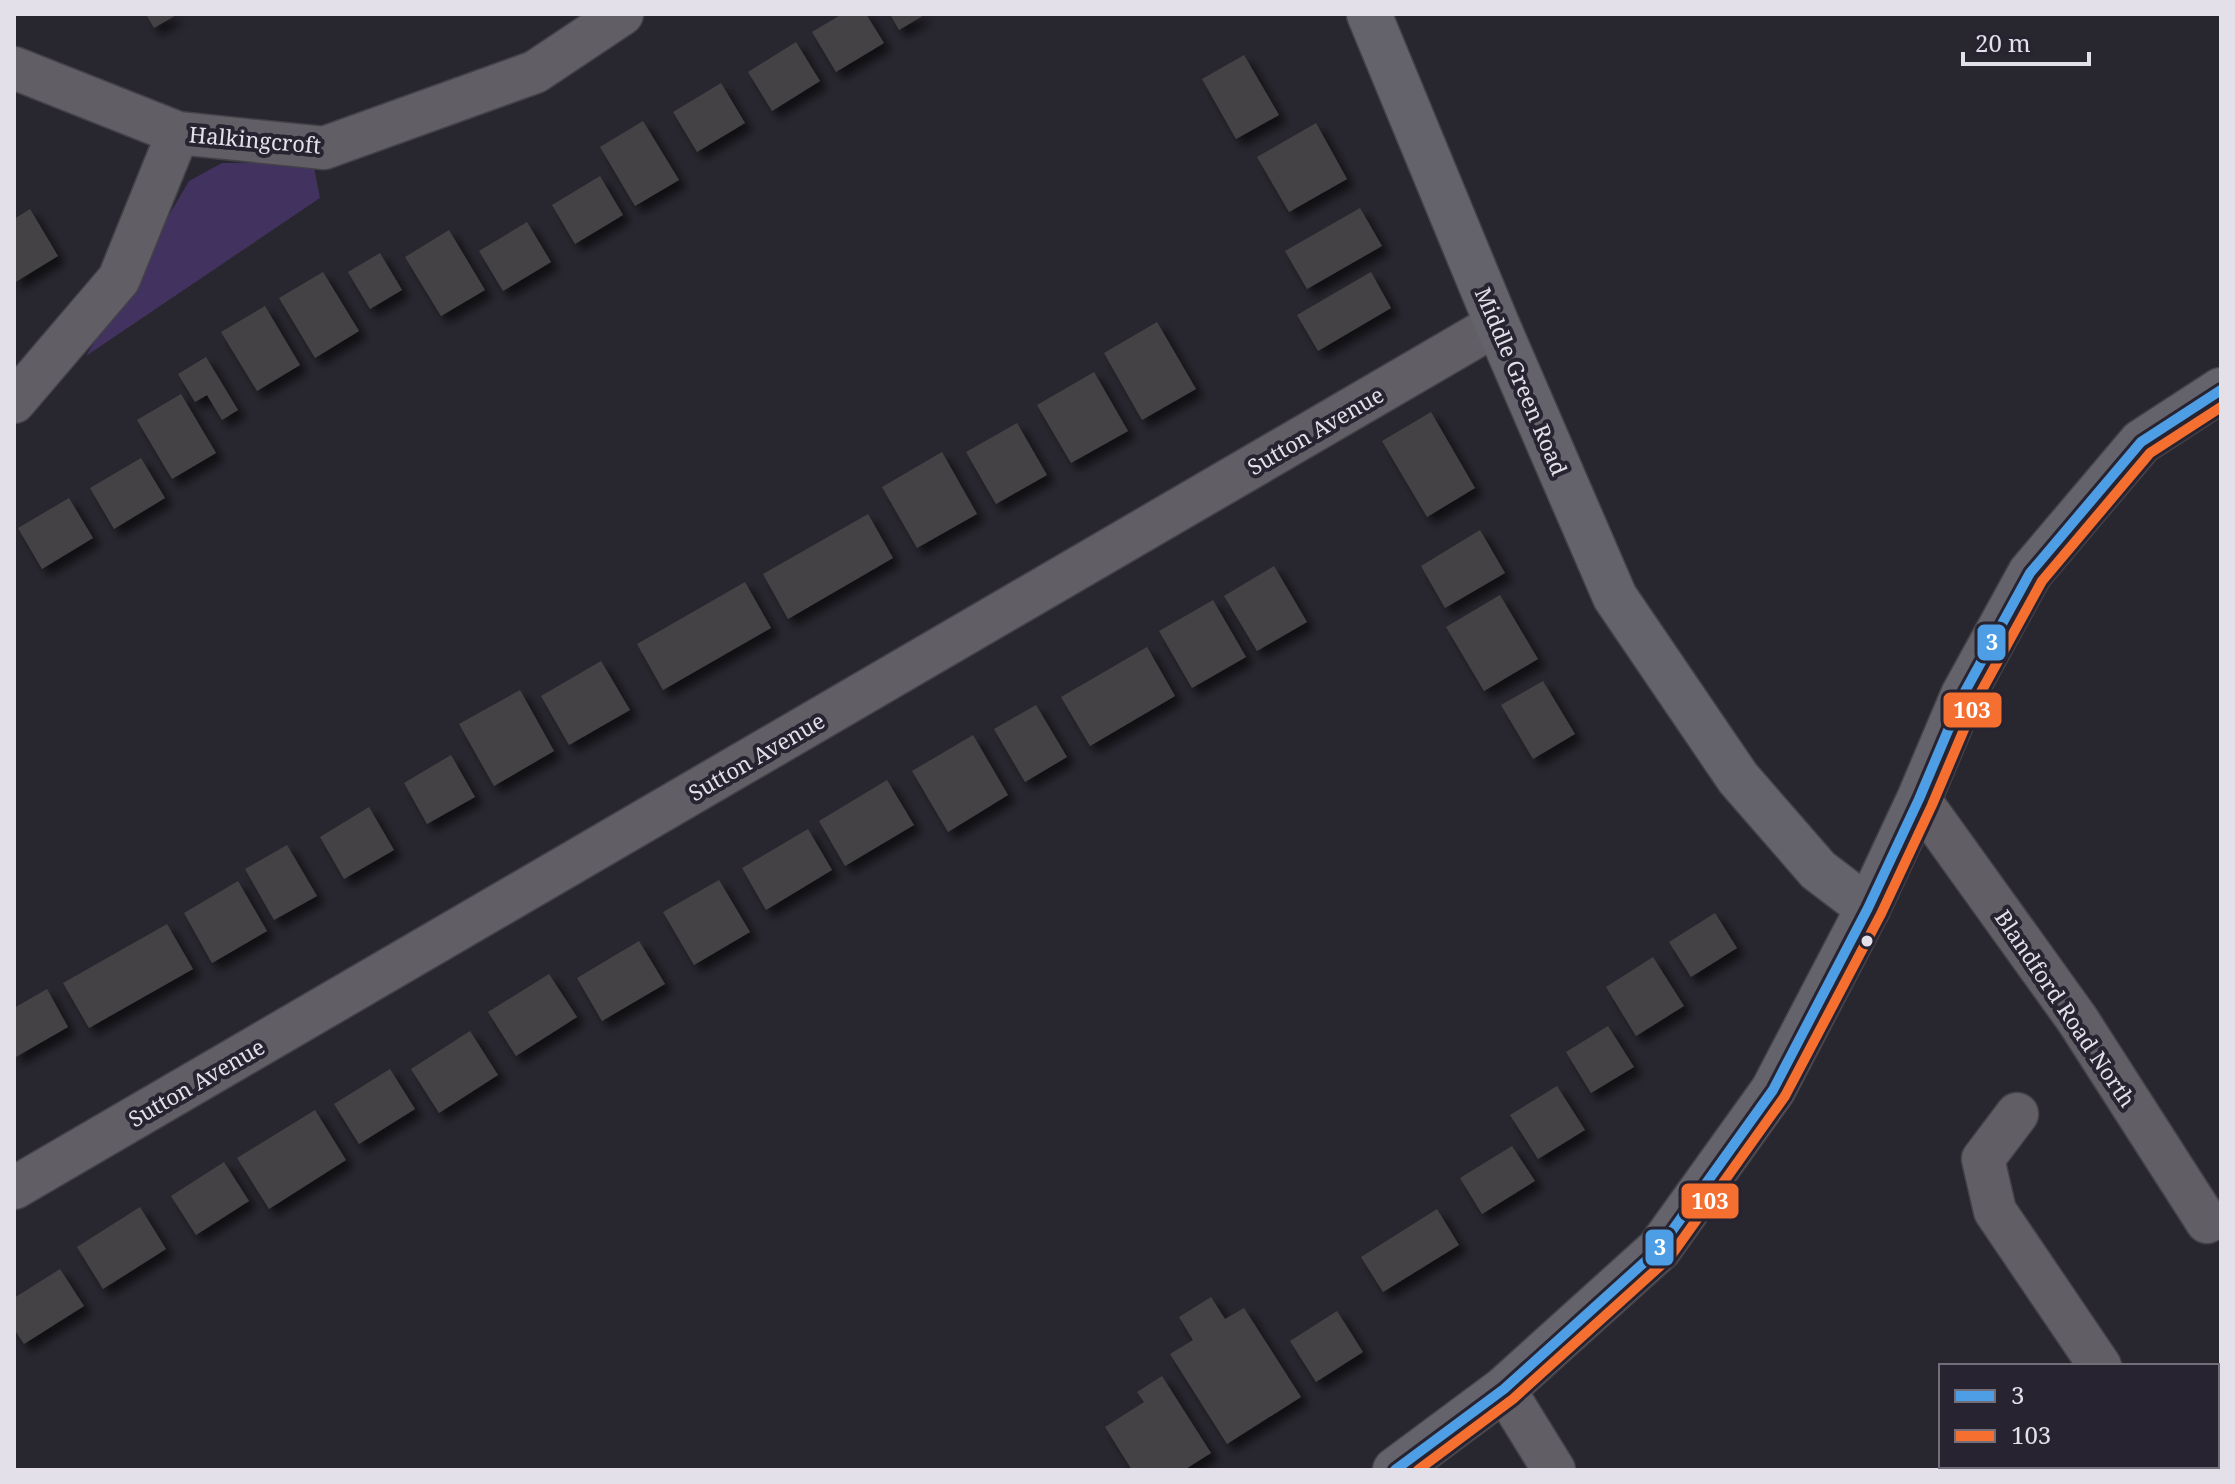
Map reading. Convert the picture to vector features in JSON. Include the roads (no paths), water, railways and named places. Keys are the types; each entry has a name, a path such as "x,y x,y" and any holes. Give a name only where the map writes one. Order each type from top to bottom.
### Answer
{"street":[{"name":"Halkingcroft","path":"14,68 178,133 324,148 535,72 622,14"},
{"name":"Middle Green Road","path":"1369,14 1497,324 1615,597 1738,778 1818,870 1868,908"},
{"path":"14,402 119,279 178,133"},
{"name":"Sutton Avenue","path":"14,1188 1497,324"},
{"path":"1395,1470 1504,1389 1659,1249 1773,1090 1868,908 1963,695 2030,573 2141,442 2221,390"},
{"name":"Blandford Road North","path":"1919,799 2077,1019 2207,1222"},
{"path":"2017,1114 1983,1159 1995,1211 2099,1364"},
{"path":"1504,1389 1554,1470"}]}
